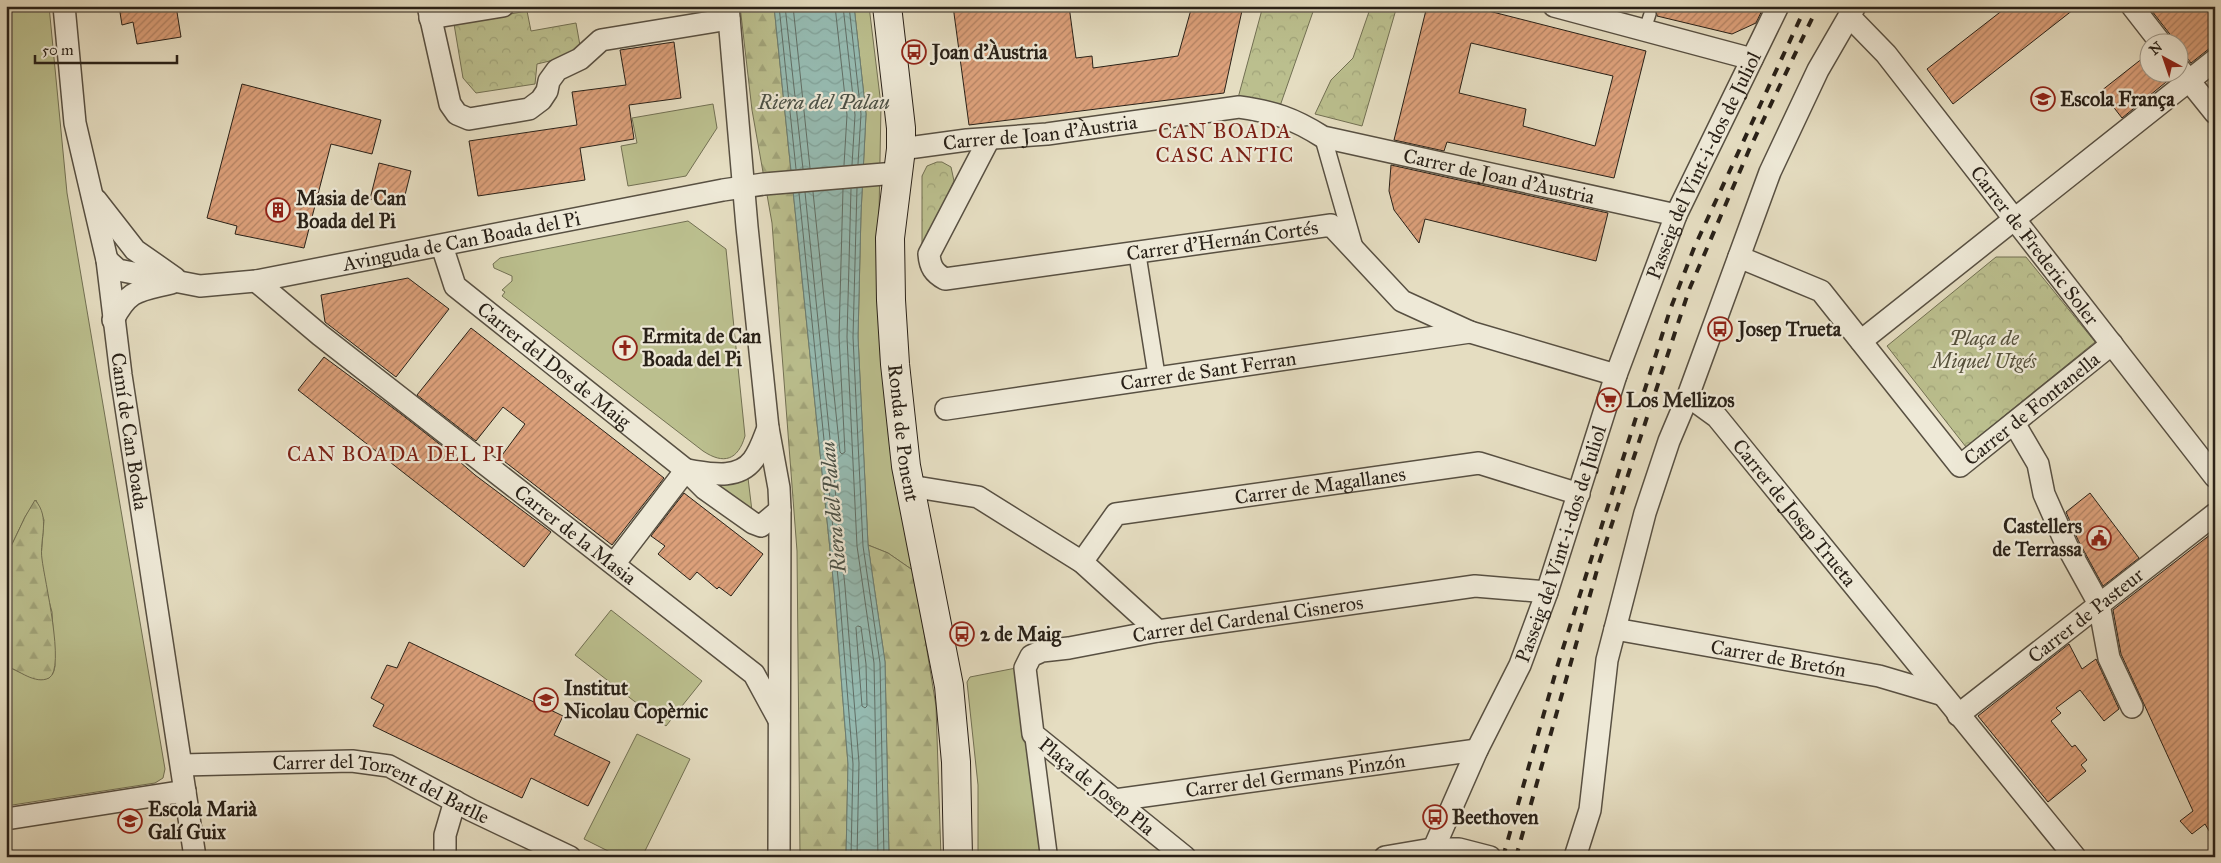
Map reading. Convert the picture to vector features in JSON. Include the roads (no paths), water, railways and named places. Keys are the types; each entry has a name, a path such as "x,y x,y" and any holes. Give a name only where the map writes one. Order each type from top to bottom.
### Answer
{"main road":[{"name":"Ronda de Ponent","path":"887,6 900,108 898,161 890,238 890,300 899,400 910,486 949,686 956,762 958,857"}],"street":[{"name":"Camí de Can Boada","path":"64,6 75,124 94,198 107,260 113,320 195,857"},
{"path":"503,6 429,12 450,104 457,114 468,119 529,109 541,100 547,91 549,81 557,70 580,60 601,40 728,12 743,188 768,428 779,488 781,722 779,857"},
{"path":"1554,6 1648,21 1752,59"},
{"name":"Passeig del Vint-i-dos de Juliol","path":"1431,853 1477,750 1520,665 1547,592 1616,375 1676,215 1778,6"},
{"path":"2132,6 2152,32"},
{"path":"1575,857 1590,810 1607,660 1644,513 1669,441 1688,396 1770,172 1818,70 1852,12"},
{"name":"Carrer de Frederic Soler","path":"1852,12 2215,477"},
{"path":"2188,71 2215,60"},
{"path":"2188,78 2215,114"},
{"path":"1861,341 2016,220 2174,82"},
{"name":"Carrer de Joan d'Àustria","path":"898,161 924,145 1047,134 1239,107 1268,111 1298,121 1323,137 1676,215"},
{"path":"1323,137 1355,249"},
{"name":"Carrer d'Hernán Cortés","path":"988,139 929,254 935,273 946,278 1331,225 1402,301 1470,332 1616,375"},
{"path":"743,188 865,176 898,161"},
{"name":"Avinguda de Can Boada del Pi","path":"107,260 118,270 200,286 256,281 743,188"},
{"path":"94,198 135,250 179,281"},
{"name":"Carrer del Dos de Maig","path":"442,246 454,286 686,470 705,489 753,523 761,526 780,510"},
{"path":"107,260 115,250 135,250"},
{"path":"1137,252 1157,378"},
{"name":"Carrer de Fontanella","path":"1739,257 1821,291 1960,466 2112,344"},
{"path":"113,320 122,303 133,293 179,281"},
{"name":"Carrer de la Masia","path":"256,281 320,335 754,674 781,722"},
{"name":"Carrer de Sant Ferran","path":"946,409 1470,332"},
{"name":"Carrer de Josep Trueta","path":"1688,396 1717,417 2074,857"},
{"path":"2014,423 2038,464 2044,494 2067,546 2099,604 2109,658 2132,708"},
{"path":"741,470 753,460 768,428"},
{"name":"Carrer de Magallanes","path":"1082,562 1116,514 1479,463 1579,494"},
{"path":"614,564 686,470 720,474 741,470 755,473 779,488"},
{"path":"910,486 978,497 1082,562 1158,631"},
{"name":"Carrer de Pasteur","path":"1958,715 2215,514"},
{"name":"Carrer del Cardenal Cisneros","path":"1033,734 1025,668 1031,656 1042,650 1069,648 1158,631 1475,586 1547,592"},
{"name":"Carrer de Bretón","path":"1615,630 1879,676 1940,694"},
{"path":"1879,676 1892,665 1896,652 1893,636"},
{"path":"754,674 764,677 774,676 780,671"},
{"path":"1033,734 1049,857"},
{"name":"Plaça de Josep Pla","path":"1033,734 1185,857"},
{"name":"Carrer del Germans Pinzón","path":"1115,800 1477,750"},
{"name":"Carrer del Torrent del Batlle","path":"182,765 352,760 389,766 541,850 570,857"},
{"path":"6,819 185,791"},
{"path":"445,857 445,836 455,801"},
{"path":"1386,857 1458,849 1490,857"}],"water":[{"name":"Riera del Palau","path":"774,6 854,6 866,114 858,337 868,545 885,662 889,857 846,857 848,764 834,588"}],"railway":[{"path":"1503,857 1558,664 1670,310 1694,248 1806,6"},
{"path":"1516,857 1599,563 1689,290 1749,150 1818,6"}],"place":[{"name":"Joan d'Àustria","path":"914,52"},
{"name":"Escola França","path":"2043,99"},
{"name":"Masia de Can Boada del Pi","path":"278,210"},
{"name":"Josep Trueta","path":"1720,329"},
{"name":"Ermita de Can Boada del Pi","path":"625,348"},
{"name":"Los Mellizos","path":"1609,400"},
{"name":"Castellers de Terrassa","path":"2099,538"},
{"name":"2 de Maig","path":"962,634"},
{"name":"Institut Nicolau Copèrnic","path":"546,700"},
{"name":"Beethoven","path":"1435,817"},
{"name":"Escola Marià Galí Guix","path":"130,821"}],"district":[{"name":"CAN BOADA CASC ANTIC","path":"1225,143"},
{"name":"CAN BOADA DEL PI","path":"396,454"}],"park label":[{"name":"Plaça de Miquel Utgés","path":"1984,350"}]}
